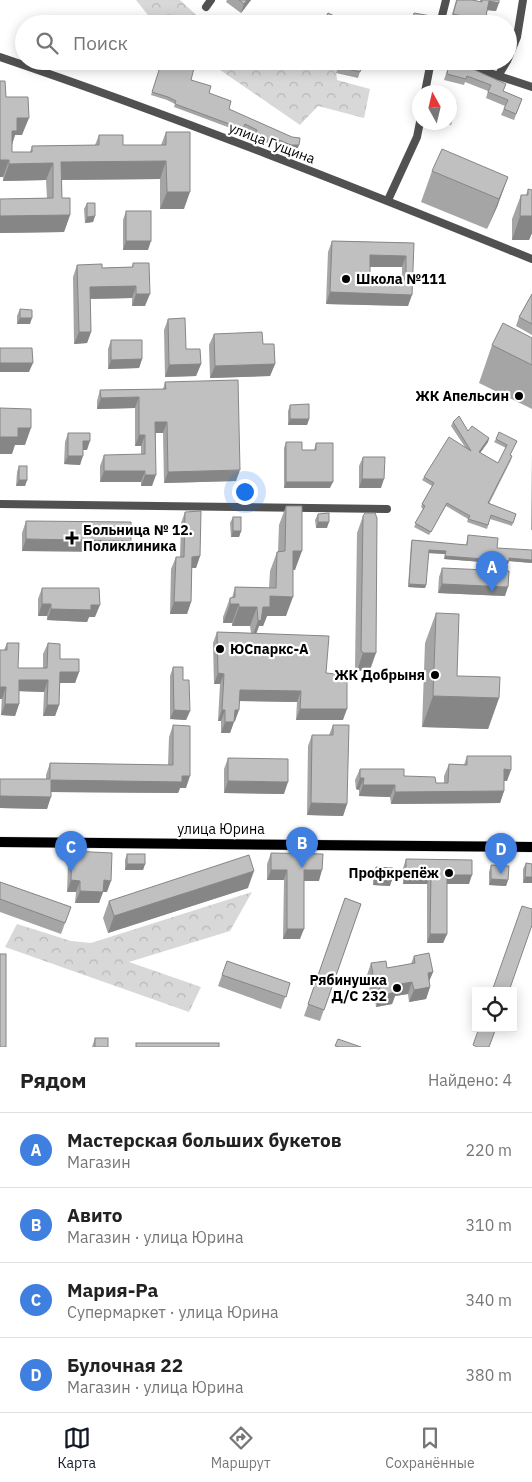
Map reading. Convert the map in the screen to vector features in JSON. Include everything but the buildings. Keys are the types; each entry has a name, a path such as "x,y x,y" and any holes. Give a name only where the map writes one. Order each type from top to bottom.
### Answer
{"main road":[{"name":"улица Юрина","path":"0,842 532,846"}],"street":[{"path":"442,15 446,0"},
{"path":"517,37 523,0"},
{"name":"улица Гущина","path":"0,57 15,62"},
{"name":"улица Гущина","path":"38,70 125,100 388,200 532,259"},
{"path":"426,85 429,70"},
{"path":"480,70 532,87"},
{"path":"498,76 502,70"},
{"path":"388,200 418,137 419,130"},
{"path":"0,504 387,509"}],"green space":[{"path":"136,0 180,0 196,15 148,15"},
{"path":"220,70 336,70 337,80 370,89 364,118 318,106 300,125"},
{"path":"252,892 230,931 129,962 201,987 189,1012 5,947 17,924 71,941 91,943"}],"place":[{"name":"Школа №111","path":"346,279"},
{"name":"ЖК Апельсин","path":"519,396"},
{"name":"Больница № 12. Поликлиника","path":"72,538"},
{"name":"Мастерская больших букетов","path":"492,592"},
{"name":"ЮСпаркс-А","path":"220,649"},
{"name":"ЖК Добрыня","path":"435,675"},
{"name":"Авито","path":"302,868"},
{"name":"Мария-Ра","path":"71,872"},
{"name":"Профкрепёж","path":"449,873"},
{"name":"Булочная 22","path":"501,874"},
{"name":"Рябинушка Д/С 232","path":"397,988"}]}
